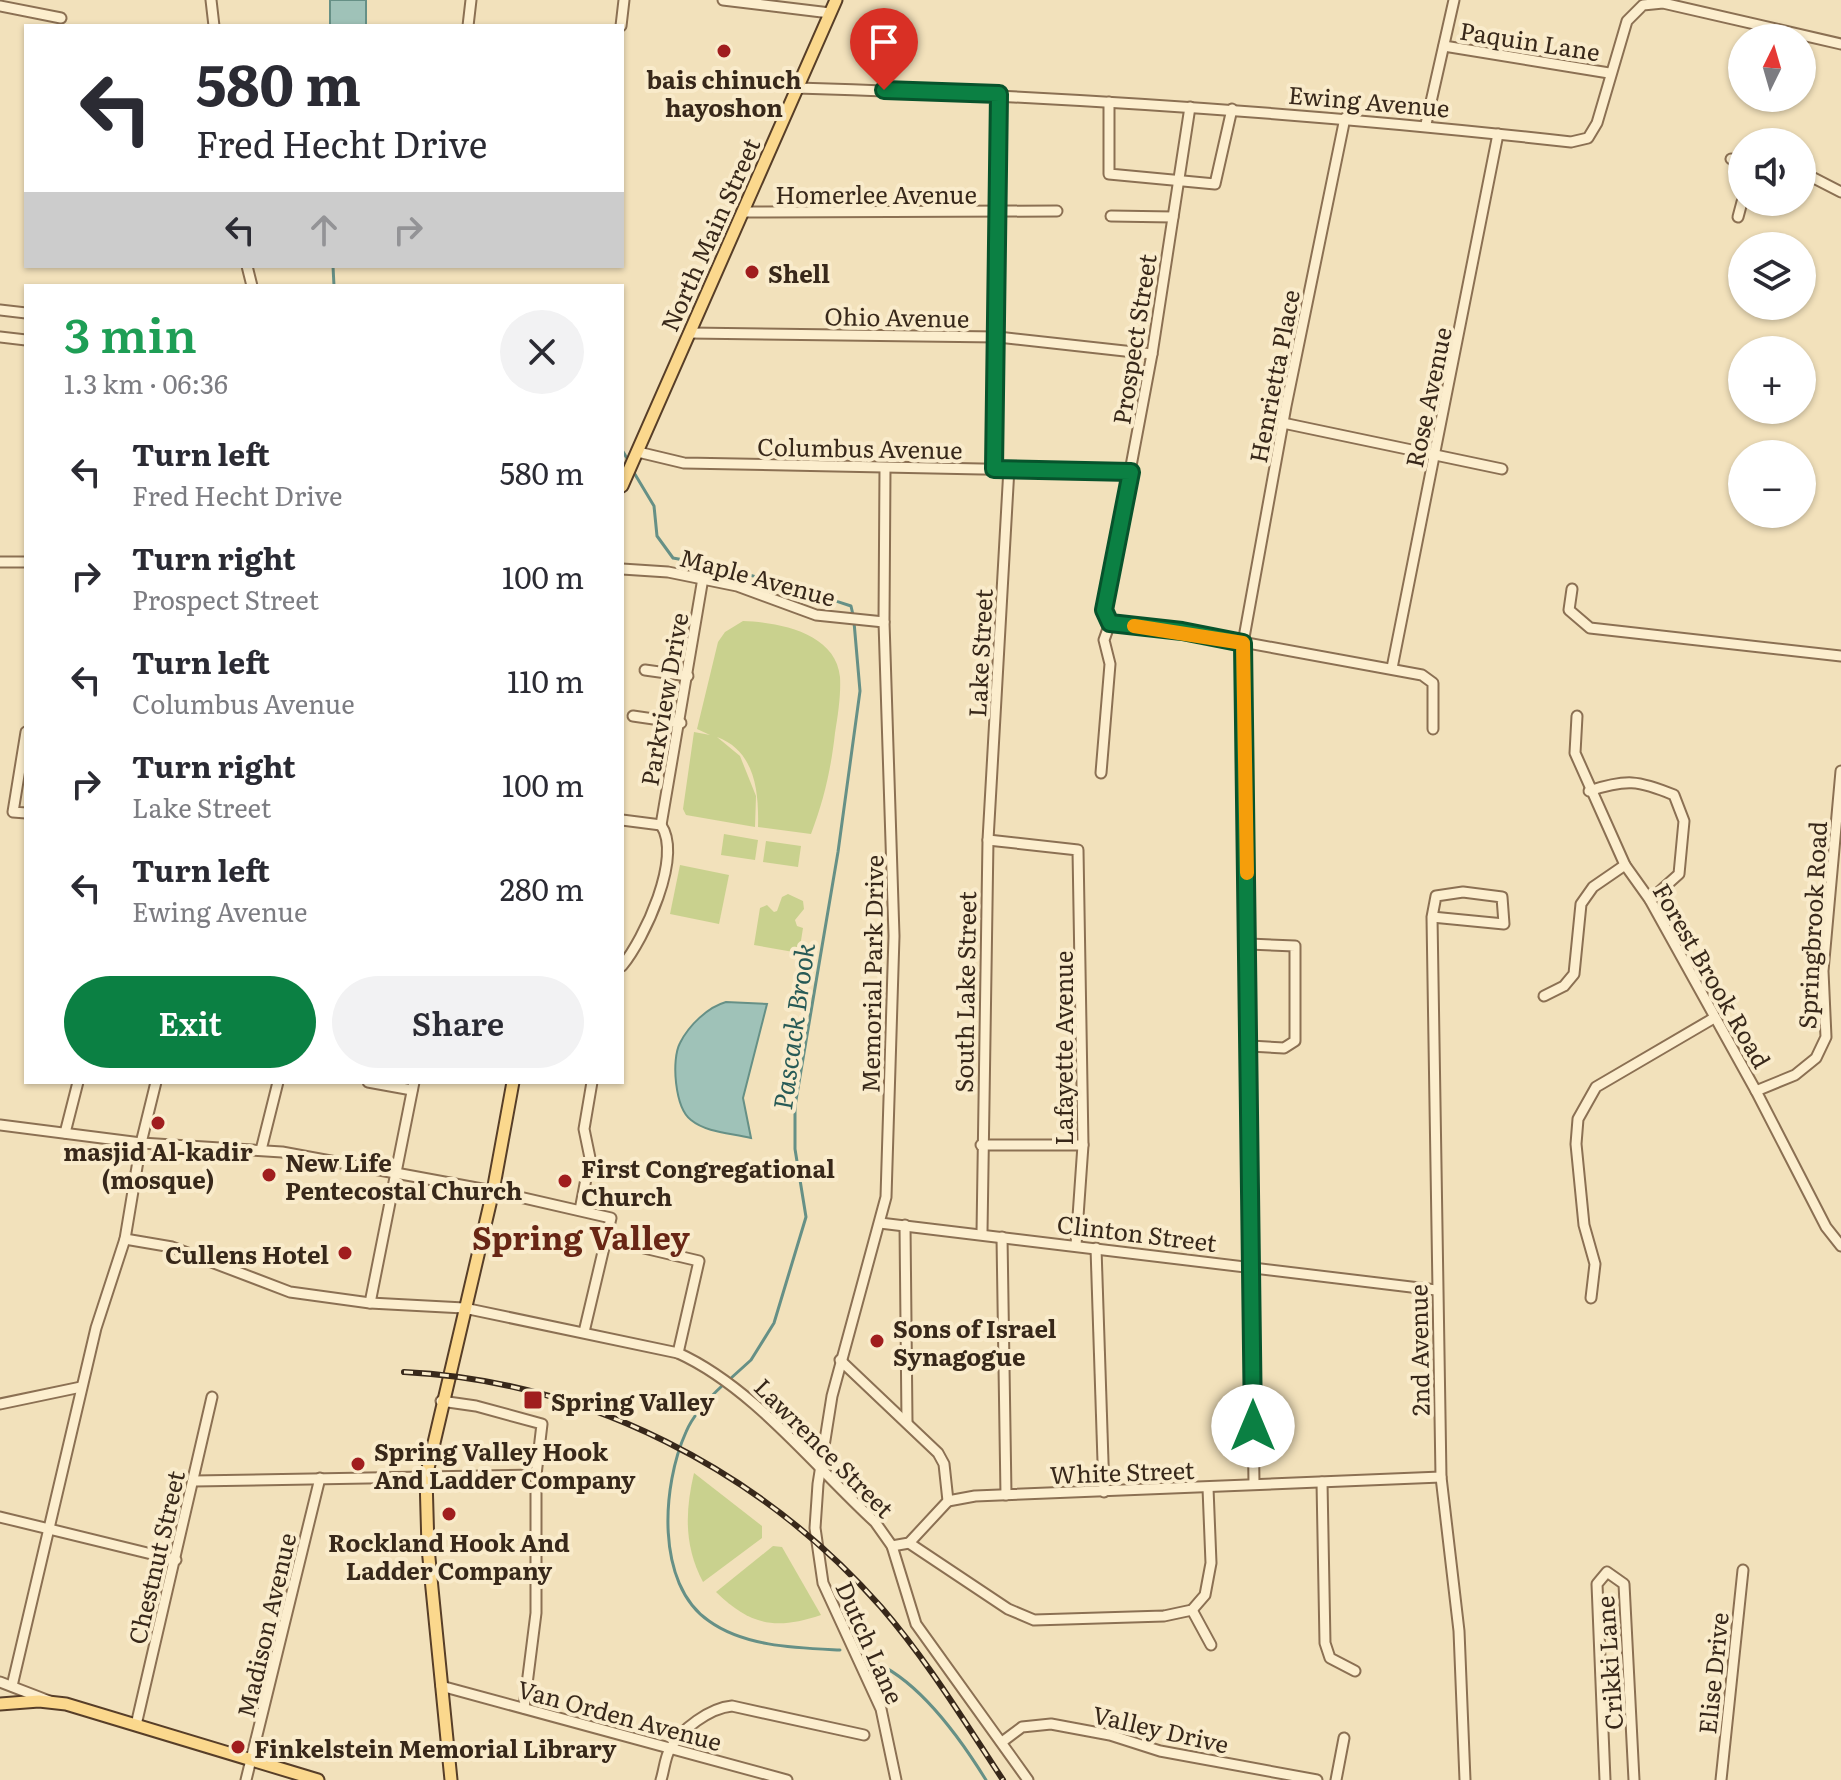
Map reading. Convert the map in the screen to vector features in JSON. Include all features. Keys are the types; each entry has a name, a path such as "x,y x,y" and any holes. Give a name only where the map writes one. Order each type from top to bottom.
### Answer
{"main road":[{"name":"North Main Street","path":"624,482 836,0"},
{"path":"451,1780 428,1548 426,1477 444,1388 493,1191 513,1084"},
{"path":"0,1704 52,1702 318,1780"}],"street":[{"path":"211,0 214,24"},
{"path":"468,24 471,0"},
{"path":"621,24 624,0"},
{"path":"723,0 830,13"},
{"path":"1426,124 1454,0"},
{"name":"Ewing Avenue","path":"797,88 999,94 1232,109 1426,124 1571,142 1588,138 1597,123 1609,73 1627,21 1643,5 1663,3 1841,44"},
{"path":"0,6 61,18"},
{"name":"Paquin Lane","path":"1444,46 1609,73"},
{"path":"994,469 999,94"},
{"path":"1109,102 1109,174 1215,184 1232,109"},
{"name":"Prospect Street","path":"1101,773 1110,664 1104,640 1110,623 1104,610 1152,354 1190,107"},
{"name":"Henrietta Place","path":"1254,1484 1254,1267 1243,643 1283,423 1345,118"},
{"name":"Rose Avenue","path":"1392,668 1498,134"},
{"path":"1816,179 1841,192"},
{"name":"Homerlee Avenue","path":"742,212 999,214 1057,211"},
{"path":"1111,216 1173,217"},
{"path":"0,310 24,313"},
{"name":"Ohio Avenue","path":"689,333 998,337 1152,354"},
{"path":"0,337 24,340"},
{"path":"1283,423 1502,469"},
{"name":"Columbus Avenue","path":"636,456 684,463 1131,472"},
{"name":"Lake Street","path":"988,840 1009,468"},
{"name":"Memorial Park Drive","path":"820,1471 840,1360 880,1223 888,1166 894,936 884,622 885,469"},
{"path":"0,562 24,562"},
{"name":"Maple Avenue","path":"624,569 703,578 737,586 816,615 884,622"},
{"name":"Parkview Drive","path":"661,825 681,723 703,578"},
{"path":"1572,589 1569,610 1590,628 1841,656"},
{"path":"1110,623 1182,631 1422,675 1433,683 1433,729"},
{"path":"645,670 688,676"},
{"path":"633,716 681,723"},
{"name":"Forest Brook Road","path":"1577,716 1575,753 1589,791 1625,865 1650,900 1756,1091 1826,1227 1841,1246"},
{"path":"24,744 13,812 24,813"},
{"name":"Springbrook Road","path":"1756,1091 1795,1075 1816,1058 1826,1037 1823,971 1841,771"},
{"path":"1589,791 1623,780 1647,783 1674,795 1684,821 1679,874 1650,900"},
{"path":"624,820 661,825 669,836 667,864 654,906 634,951 624,964"},
{"name":"Lafayette Avenue","path":"988,840 1078,850 1083,1145 1076,1245"},
{"name":"South Lake Street","path":"981,1145 988,840"},
{"path":"1544,996 1564,986 1574,974 1581,904 1593,887 1625,865"},
{"path":"1463,892 1502,897 1504,924 1432,917 1436,896 1463,892"},
{"name":"2nd Avenue","path":"1432,917 1441,1477 1459,1631 1465,1780"},
{"path":"1249,944 1295,946 1295,1041 1284,1048 1250,1046"},
{"path":"1591,1298 1595,1264 1584,1225 1576,1144 1578,1119 1596,1087 1714,1018"},
{"path":"65,1133 77,1084"},
{"path":"12,1686 81,1387 96,1328 125,1239 141,1143 156,1084"},
{"path":"261,1150 278,1084"},
{"path":"370,1303 413,1086 390,1084"},
{"path":"580,1210 590,1158 584,1129 592,1084"},
{"path":"0,1125 141,1143 261,1150 493,1191 611,1218 584,1332"},
{"path":"982,1233 981,1145 1083,1145"},
{"name":"Clinton Street","path":"880,1223 1436,1290"},
{"path":"905,1225 907,1421"},
{"path":"1002,1237 1006,1495"},
{"name":"Lawrence Street","path":"125,1239 172,1247 290,1292 370,1303 464,1308 678,1353 722,1377 744,1393 875,1522 892,1546 916,1624 1028,1780"},
{"path":"606,1239 699,1261 678,1353"},
{"path":"1096,1248 1104,1492"},
{"path":"840,1360 907,1421 944,1464 948,1501 909,1543 892,1546"},
{"path":"0,1404 81,1387"},
{"path":"444,1388 476,1406"},
{"name":"Chestnut Street","path":"136,1725 212,1397"},
{"path":"441,1401 476,1406 542,1424 536,1475 536,1613 524,1708"},
{"name":"Dutch Lane","path":"820,1471 815,1514 821,1574 832,1607 881,1709 896,1780"},
{"path":"194,1481 536,1475"},
{"name":"White Street","path":"948,1501 1006,1495 1441,1477"},
{"name":"Madison Avenue","path":"246,1780 320,1478"},
{"path":"1322,1482 1325,1643 1330,1658 1355,1671"},
{"path":"909,1543 1008,1609 1034,1620 1164,1616 1192,1610 1205,1595 1211,1563 1208,1488"},
{"path":"0,1517 176,1560"},
{"name":"Elise Drive","path":"1721,1780 1743,1570"},
{"name":"Crikki Lane","path":"1605,1780 1597,1584 1607,1572 1624,1584 1634,1780"},
{"path":"1192,1610 1211,1645"},
{"path":"0,1682 52,1702"},
{"name":"Van Orden Avenue","path":"441,1686 787,1780"},
{"path":"661,1780 670,1748 705,1715 718,1708 732,1706 864,1735"},
{"name":"Valley Drive","path":"1002,1742 1022,1727 1051,1724 1110,1735 1160,1751 1317,1780"},
{"path":"1336,1780 1344,1738"}],"green space":[{"path":"743,621 773,624 804,633 817,640 836,662 840,677 838,712 829,772 811,834 758,827 757,800 755,786 747,762 730,743 717,737 740,756 756,796 755,827 686,815 683,809 694,732 710,735 697,729 718,642 725,632"},
{"path":"724,834 758,840 755,860 721,855"},
{"path":"766,841 801,846 798,867 763,862"},
{"path":"680,865 729,875 719,924 670,914"},
{"path":"788,894 803,901 804,909 795,920 797,926 803,928 799,953 754,945 760,908 767,905 774,912 777,911 782,897"},
{"path":"694,1473 762,1526 762,1538 703,1582 689,1542 689,1501"},
{"path":"773,1546 782,1547 821,1615 791,1623 765,1622 741,1612 716,1592"}],"water":[{"path":"330,0 366,0 366,24 330,24"},
{"path":"726,1002 767,1004 743,1098 751,1138 697,1124 686,1114 678,1095 676,1061 680,1043 700,1018"}],"waterway":[{"name":"Pascack Brook","path":"333,268 334,284"},
{"name":"Pascack Brook","path":"624,453 628,460"},
{"name":"Pascack Brook","path":"633,471 654,506 657,536 673,558 807,592 851,606 853,615"},
{"name":"Pascack Brook","path":"730,1379 751,1360 774,1323 806,1217 795,1149 795,1106 838,852 860,691 854,622"},
{"name":"Pascack Brook","path":"724,1384 702,1406 689,1426 672,1479 668,1532 679,1583 692,1604 723,1630 772,1644 840,1650"},
{"name":"Pascack Brook","path":"872,1661 922,1696 964,1746 986,1780"}],"railway":[{"path":"404,1372 472,1379 539,1393 603,1414 666,1442 725,1475 781,1514 833,1558 881,1607 930,1669 1003,1780"}],"slow traffic":[{"path":"1134,626 1182,631 1243,643 1247,873"}],"place":[{"name":"bais chinuch hayoshon","path":"724,51"},
{"name":"Shell","path":"752,272"},
{"name":"masjid Al-kadir (mosque)","path":"158,1123"},
{"name":"New Life Pentecostal Church","path":"269,1175"},
{"name":"First Congregational Church","path":"565,1181"},
{"name":"Cullens Hotel","path":"345,1253"},
{"name":"Sons of Israel Synagogue","path":"877,1341"},
{"name":"Spring Valley","path":"533,1400"},
{"name":"Spring Valley Hook And Ladder Company","path":"358,1464"},
{"name":"Rockland Hook And Ladder Company","path":"449,1514"},
{"name":"Finkelstein Memorial Library","path":"238,1747"}],"district":[{"name":"Spring Valley","path":"581,1236"}],"route":[{"path":"884,90 999,94 994,469 1131,472 1104,610 1110,623 1182,631 1243,643 1254,1267 1253,1426"}]}
